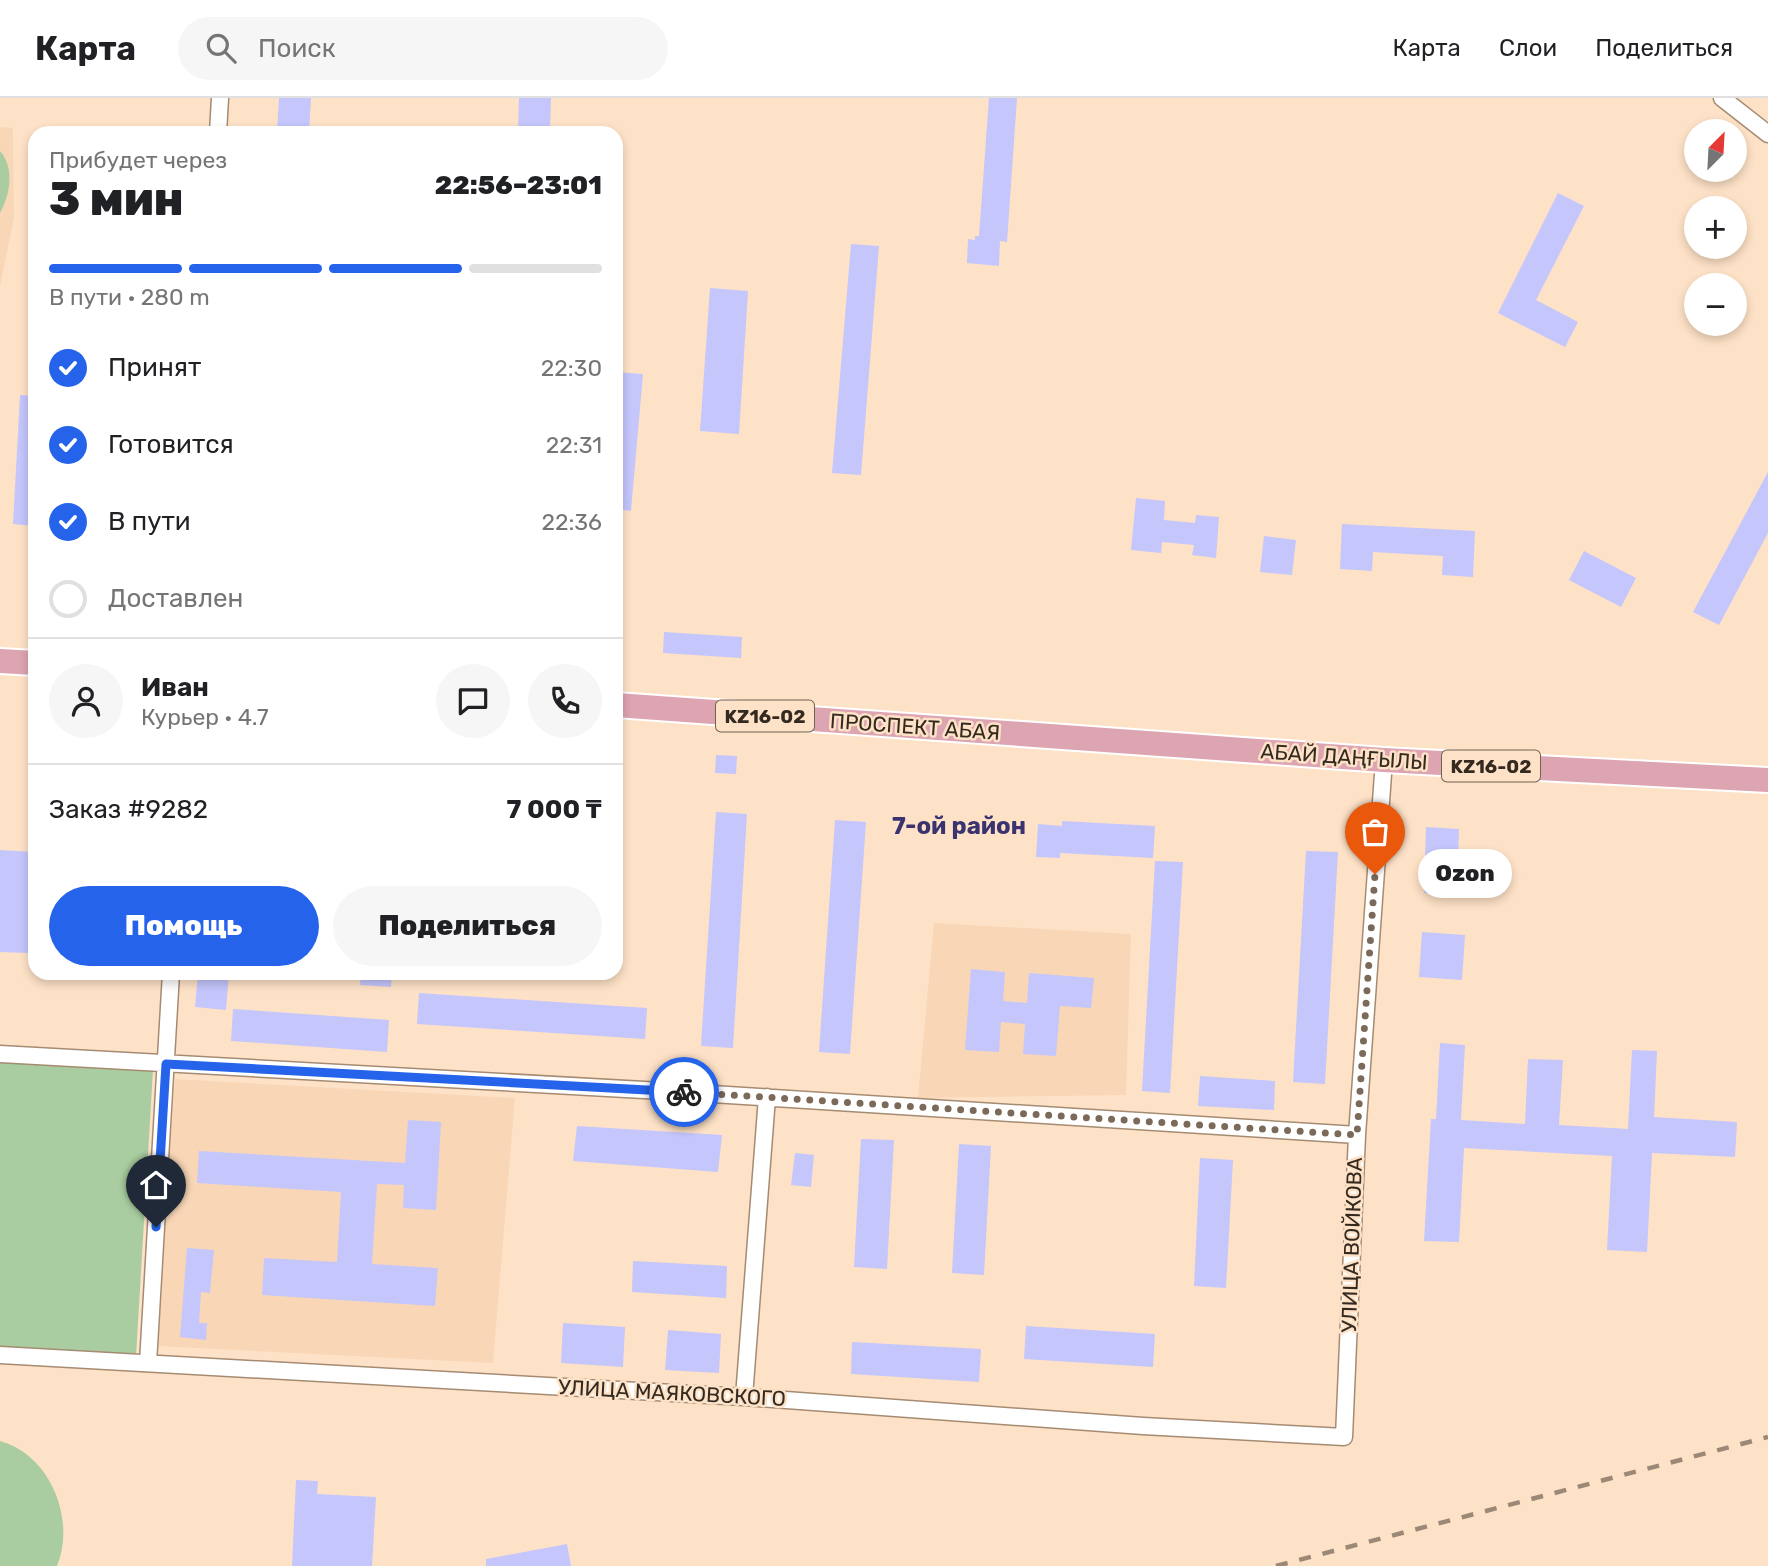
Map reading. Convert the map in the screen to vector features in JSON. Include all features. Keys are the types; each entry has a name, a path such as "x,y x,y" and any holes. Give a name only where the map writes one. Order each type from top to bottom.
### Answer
{"main road":[{"path":"0,661 28,663"},
{"name":"ПРОСПЕКТ АБАЯ","path":"623,706 1214,748"},
{"name":"АБАЙ ДАҢҒЫЛЫ","path":"1214,748 1384,760 1768,780"}],"street":[{"path":"218,126 220,98"},
{"path":"1722,98 1768,134"},
{"name":"УЛИЦА ВОЙКОВА","path":"1344,1437 1357,1135 1384,760"},
{"path":"148,1363 171,980"},
{"path":"0,1054 767,1097 1357,1135"},
{"path":"744,1397 767,1097"},
{"name":"УЛИЦА МАЯКОВСКОГО","path":"0,1355 744,1397 1143,1426 1344,1437"}],"shaded area":[{"path":"0,127 13,128 14,218 0,286"},
{"path":"934,923 1131,934 1126,1095 918,1098"},
{"path":"175,1079 515,1098 493,1363 156,1346"}],"green space":[{"path":"0,151 8,165 9,182 0,213"},
{"path":"0,1061 153,1070 136,1356 0,1348"},
{"path":"0,1441 33,1460 55,1492 63,1529 57,1566 0,1566"}],"building":[{"path":"279,98 311,98 309,126 277,126"},
{"path":"519,98 551,98 550,126 518,126"},
{"path":"989,98 1017,98 1007,242 1000,241 999,266 967,263 968,239 975,240 975,236 979,236"},
{"path":"1558,193 1584,206 1536,300 1578,322 1565,347 1498,313"},
{"path":"851,244 879,246 861,475 832,473"},
{"path":"710,288 748,291 739,434 700,431"},
{"path":"623,373 643,374 631,511 623,510"},
{"path":"20,395 28,396 28,525 13,524"},
{"path":"1768,472 1768,533 1719,625 1693,612"},
{"path":"1136,498 1165,501 1164,520 1195,523 1196,515 1219,517 1216,558 1192,555 1194,545 1162,542 1161,553 1131,550"},
{"path":"1342,524 1475,531 1473,577 1442,575 1443,556 1373,552 1372,571 1340,569"},
{"path":"1264,536 1296,540 1292,575 1260,572"},
{"path":"1584,551 1636,578 1621,607 1569,580"},
{"path":"664,632 742,637 741,658 663,653"},
{"path":"716,755 737,756 736,774 715,773"},
{"path":"716,812 747,814 733,1048 701,1046"},
{"path":"835,820 866,822 850,1054 819,1052"},
{"path":"1062,821 1155,826 1153,858 1060,853 1060,858 1036,857 1038,824 1062,826"},
{"path":"1426,827 1459,829 1457,894 1424,893"},
{"path":"0,850 28,852 28,953 0,952"},
{"path":"1306,851 1338,852 1325,1084 1293,1082"},
{"path":"1155,861 1183,862 1170,1093 1142,1091"},
{"path":"1422,932 1465,935 1462,980 1419,977"},
{"path":"971,969 1005,972 1003,1001 1027,1003 1029,973 1094,978 1091,1008 1060,1006 1056,1056 1023,1054 1025,1024 1001,1022 999,1052 965,1050"},
{"path":"197,980 228,980 226,1010 195,1007"},
{"path":"360,980 392,980 391,987 360,985"},
{"path":"419,993 647,1008 645,1039 417,1024"},
{"path":"233,1009 389,1020 387,1052 231,1041"},
{"path":"1440,1043 1465,1045 1461,1120 1525,1124 1528,1059 1563,1060 1559,1125 1628,1129 1632,1050 1657,1051 1654,1117 1737,1122 1735,1157 1652,1153 1647,1252 1607,1250 1612,1156 1464,1148 1459,1242 1424,1241 1431,1119 1436,1119"},
{"path":"1200,1076 1275,1081 1274,1110 1198,1106"},
{"path":"408,1120 441,1122 436,1210 403,1208 404,1185 377,1184 372,1264 438,1268 435,1306 262,1295 264,1258 337,1262 341,1192 197,1183 199,1151 405,1163"},
{"path":"577,1126 722,1135 718,1172 573,1161"},
{"path":"861,1139 894,1140 887,1269 854,1267"},
{"path":"959,1144 991,1146 984,1275 952,1273"},
{"path":"795,1153 814,1155 811,1187 791,1185"},
{"path":"1200,1158 1233,1160 1226,1288 1194,1286"},
{"path":"187,1248 214,1250 210,1293 201,1292 199,1323 207,1323 206,1340 180,1337"},
{"path":"633,1261 727,1266 726,1298 632,1292"},
{"path":"563,1323 625,1327 623,1367 561,1363"},
{"path":"1026,1326 1155,1334 1153,1367 1024,1359"},
{"path":"668,1330 721,1334 719,1373 665,1370"},
{"path":"852,1342 981,1349 979,1382 851,1374"},
{"path":"296,1480 318,1481 317,1494 376,1497 372,1566 292,1566"},
{"path":"567,1544 571,1566 486,1566 486,1559"}],"railway":[{"path":"1276,1566 1768,1437"}],"way so far":[{"path":"684,1092 1357,1135 1375,874"}],"place":[{"name":"Ozon","path":"1375,874"}],"district":[{"name":"7-ой район","path":"959,826"}],"route":[{"path":"156,1227 166,1064 684,1092"}]}
